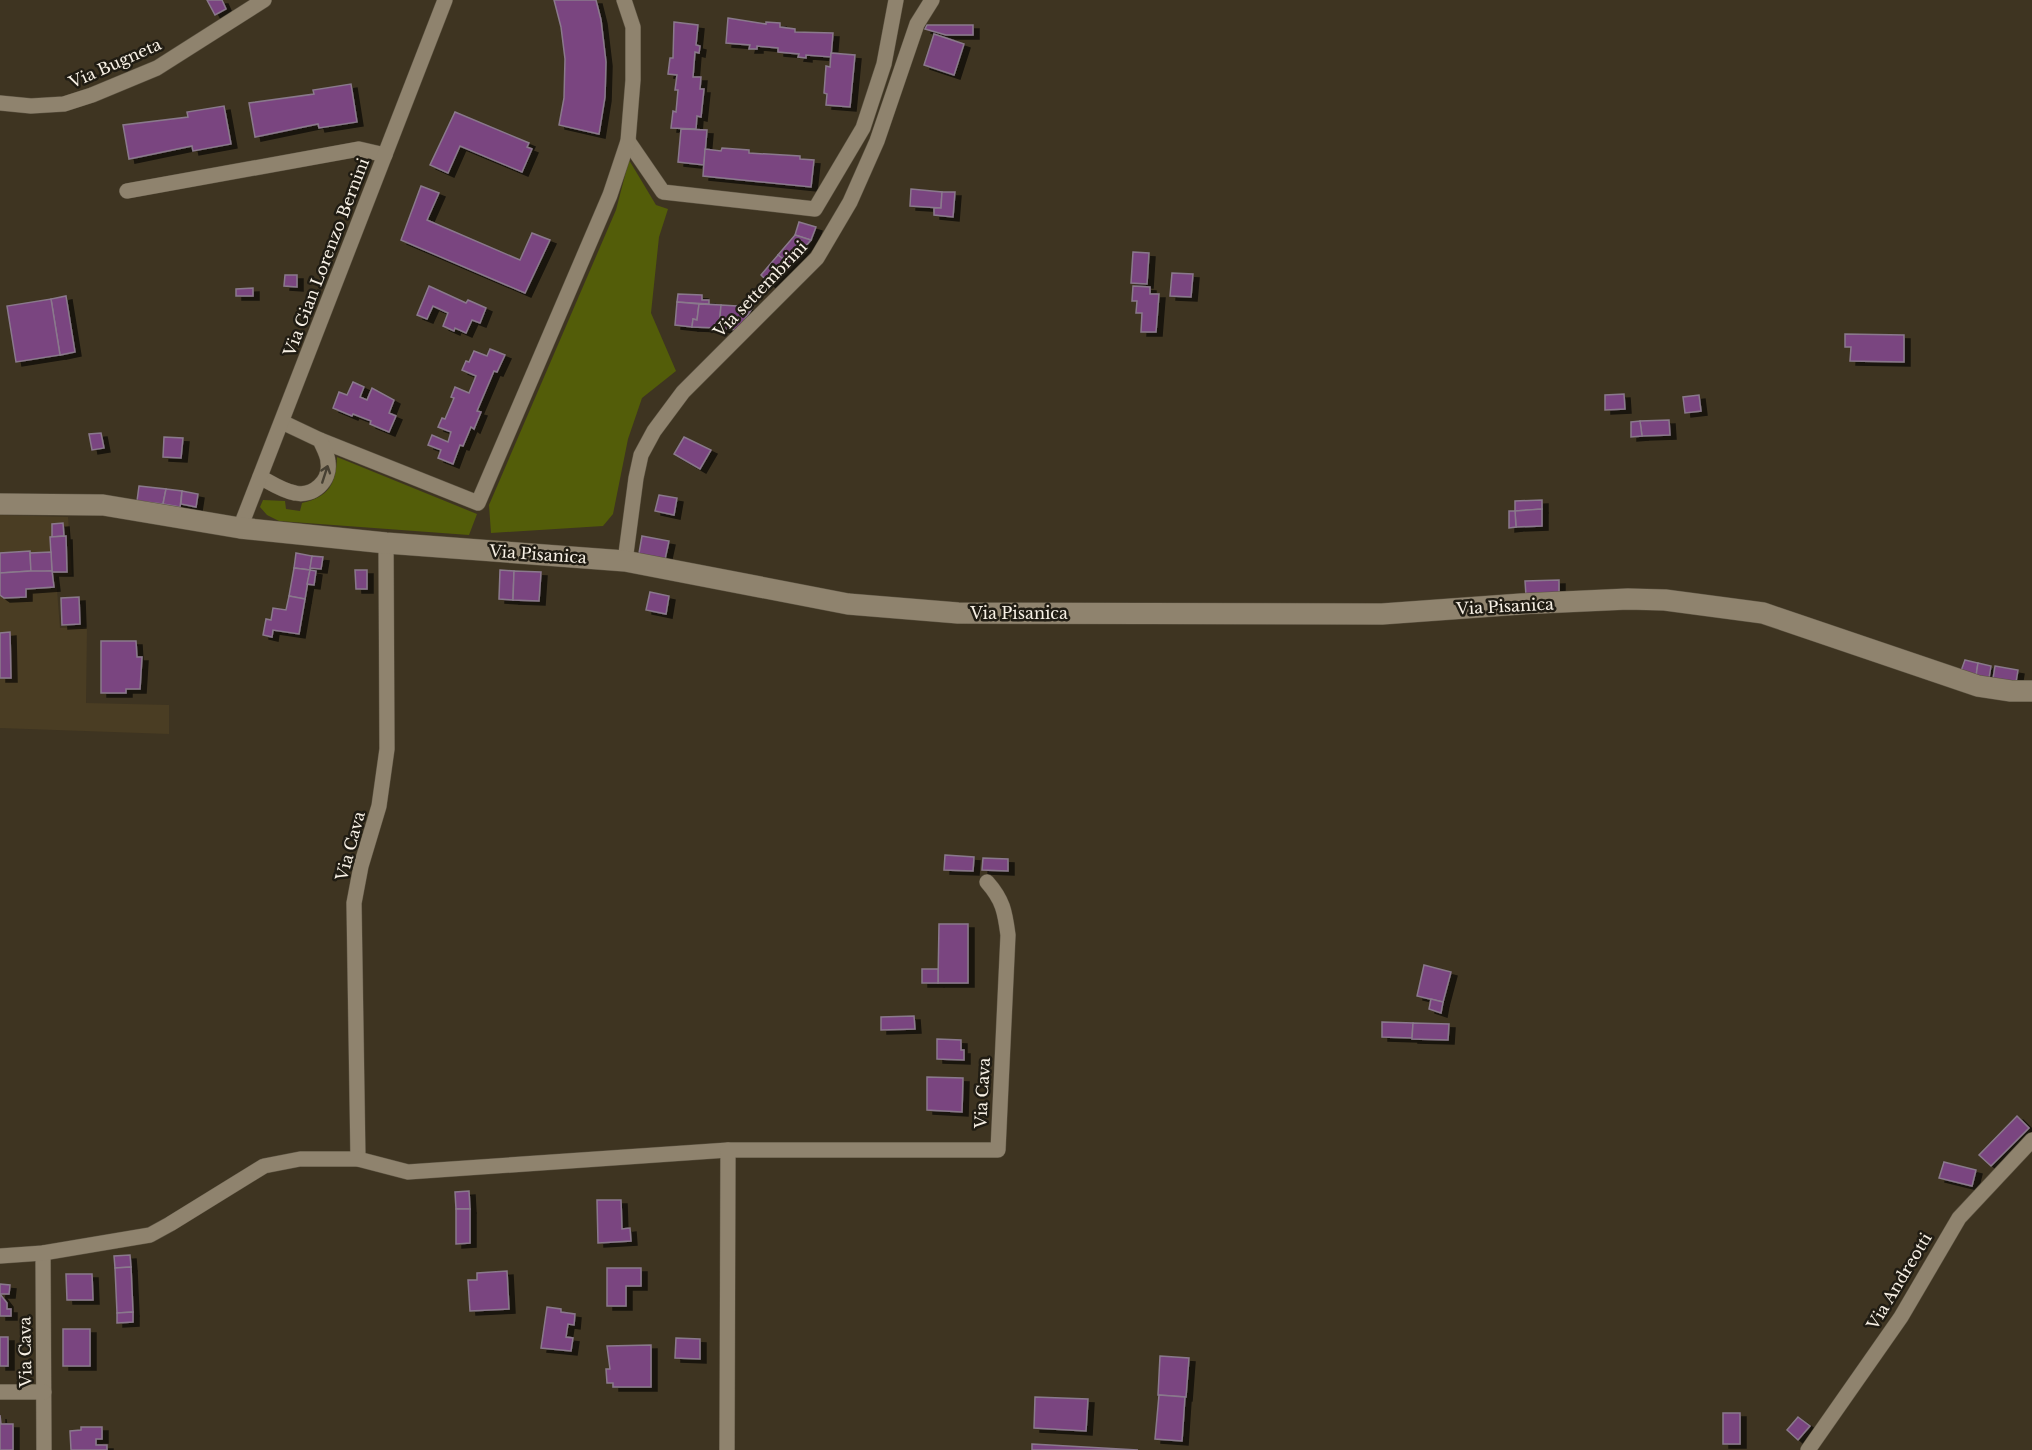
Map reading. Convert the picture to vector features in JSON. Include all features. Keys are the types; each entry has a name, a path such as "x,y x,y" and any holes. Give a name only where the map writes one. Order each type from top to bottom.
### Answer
{"street":[{"name":"Via Bugneta","path":"0,103 31,106 64,104 92,95 157,68 264,0"},
{"name":"Via Gian Lorenzo Bernini","path":"240,528 445,0"},
{"path":"282,422 320,440 478,503 610,195 628,141 633,80 633,27 624,0"},
{"path":"628,141 663,192 815,209 863,128 884,64 896,0"},
{"name":"Via settembrini","path":"625,561 636,477 642,455 654,431 683,392 818,258 850,202 877,141 917,24 932,0"},
{"path":"127,191 359,149 385,155"},
{"path":"260,477 296,494 317,490 326,476 328,461 320,440"},
{"name":"Via Pisanica","path":"0,504 103,505 240,528 386,543 625,561 848,604 958,613 1382,614 1628,599 1665,600 1763,613 1978,686 2011,691 2032,691"},
{"name":"Via Cava","path":"358,1159 354,903 361,866 379,806 387,749 386,543"},
{"name":"Via Cava","path":"0,1256 43,1253 150,1235 264,1166 300,1159 358,1159 408,1172 728,1150 998,1150 1008,935 1005,912 998,894 987,882"},
{"name":"Via Andreotti","path":"1808,1450 1901,1317 1959,1218 2032,1140"},
{"path":"727,1450 728,1150"},
{"name":"Via Cava","path":"43,1253 44,1450"},
{"path":"0,1392 44,1392"}],"shaded area":[{"path":"0,515 68,517 72,575 56,577 60,628 87,627 86,703 169,705 169,734 0,728"}],"green space":[{"path":"629,160 656,205 668,209 659,237 651,313 676,371 642,398 628,439 613,514 603,526 491,533 489,505 616,210"},
{"path":"337,457 477,514 469,535 279,521 267,515 260,507 263,500 285,501 286,509 300,511 302,503 319,497 329,488 335,475"}],"building":[{"path":"207,0 222,0 226,9 215,15"},
{"path":"554,0 596,0 606,62 605,97 599,134 559,125 564,98 565,59 561,27"},
{"path":"728,18 766,24 766,22 780,23 780,27 795,29 795,32 833,33 831,57 806,55 806,58 798,57 799,54 778,52 778,48 757,46 757,49 749,49 750,45 726,43"},
{"path":"674,22 698,25 696,45 700,46 699,53 695,52 693,77 701,77 700,89 704,89 701,117 697,116 696,129 671,128 673,111 676,112 678,90 675,90 677,75 668,74 670,58 673,58"},
{"path":"927,25 973,25 973,35 946,35 925,29"},
{"path":"934,34 964,44 954,75 924,65"},
{"path":"831,53 855,55 850,107 826,105 827,94 824,93 826,66 830,67"},
{"path":"351,84 357,122 319,128 318,124 255,137 249,103 314,94 313,90"},
{"path":"224,106 231,144 193,151 192,146 129,159 123,125 188,117 187,112"},
{"path":"455,112 529,143 527,147 532,149 522,172 460,146 448,173 430,165"},
{"path":"681,129 707,130 704,165 678,162"},
{"path":"722,148 749,150 749,153 800,156 800,159 814,160 811,187 703,176 705,149 721,151"},
{"path":"421,186 439,193 427,220 520,260 532,233 550,240 525,293 401,240"},
{"path":"911,189 942,192 941,208 910,206"},
{"path":"942,192 955,192 953,217 934,215 934,208 941,208"},
{"path":"799,222 816,227 811,240 795,235"},
{"path":"795,235 811,240 790,264 778,255"},
{"path":"1133,252 1149,253 1147,284 1131,283"},
{"path":"778,255 790,264 772,286 761,275"},
{"path":"1172,273 1193,274 1191,297 1170,296"},
{"path":"285,275 297,275 297,287 284,286"},
{"path":"429,286 466,303 468,300 486,308 480,323 472,320 466,333 443,326 448,313 433,306 427,319 417,315"},
{"path":"1133,286 1150,287 1150,294 1159,294 1156,332 1141,332 1142,313 1136,313 1137,301 1132,301"},
{"path":"253,288 253,296 236,296 236,289"},
{"path":"678,294 702,295 702,300 709,300 709,304 677,302"},
{"path":"66,296 75,352 60,355 51,299"},
{"path":"51,299 60,355 16,362 7,306"},
{"path":"677,302 699,304 697,320 693,319 692,327 675,325"},
{"path":"699,304 721,305 719,328 692,327 693,319 697,320"},
{"path":"721,305 753,307 738,330 719,328"},
{"path":"1845,334 1904,335 1904,362 1850,361 1851,347 1845,347"},
{"path":"490,349 505,355 497,372 494,371 477,411 481,412 474,429 471,427 463,446 460,445 453,464 438,458 441,450 428,445 432,435 448,442 451,432 438,427 442,418 445,419 454,398 451,397 455,387 469,393 476,376 462,370 466,361 469,362 474,351 487,356"},
{"path":"353,382 364,387 360,397 367,400 372,388 394,400 389,413 396,416 389,432 370,424 371,421 333,408 339,392 347,395"},
{"path":"1624,394 1625,409 1605,410 1605,395"},
{"path":"1699,395 1701,411 1685,413 1683,397"},
{"path":"1669,420 1670,435 1642,436 1640,421"},
{"path":"1640,421 1642,436 1631,437 1631,422"},
{"path":"101,433 104,448 92,450 89,434"},
{"path":"164,437 183,438 181,458 163,457"},
{"path":"684,437 711,450 700,469 674,454"},
{"path":"139,486 166,489 163,504 137,501"},
{"path":"166,489 182,491 180,507 163,504"},
{"path":"182,491 198,494 196,507 181,504"},
{"path":"659,495 677,498 674,515 655,511"},
{"path":"1542,500 1542,509 1515,511 1515,501"},
{"path":"1542,509 1542,526 1516,527 1515,511"},
{"path":"1509,511 1515,511 1516,527 1509,528"},
{"path":"63,523 64,536 52,537 52,524"},
{"path":"66,536 67,572 52,572 50,537"},
{"path":"642,536 669,541 664,564 638,559"},
{"path":"30,551 31,571 0,573 0,553"},
{"path":"51,552 52,571 31,573 30,553"},
{"path":"296,553 312,556 310,570 294,568"},
{"path":"312,556 323,557 321,569 310,568"},
{"path":"294,568 310,570 305,599 289,596"},
{"path":"310,570 316,571 314,585 307,584"},
{"path":"355,570 367,570 367,589 356,589"},
{"path":"500,570 514,571 513,600 499,599"},
{"path":"52,571 54,587 26,589 26,597 4,598 0,595 0,573"},
{"path":"514,571 541,572 539,601 513,600"},
{"path":"1559,580 1559,595 1526,596 1525,581"},
{"path":"650,592 669,596 666,614 646,610"},
{"path":"289,596 305,599 299,634 273,630 272,637 263,635 266,619 271,620 273,608 286,610"},
{"path":"79,597 80,624 62,625 61,598"},
{"path":"10,632 11,678 0,678 0,633"},
{"path":"101,641 136,641 137,657 142,657 140,689 126,689 126,693 101,693"},
{"path":"1965,660 1978,663 1976,676 1961,671"},
{"path":"1978,663 1991,666 1989,678 1976,676"},
{"path":"1995,666 2018,670 2016,682 1993,679"},
{"path":"945,855 974,857 973,871 944,870"},
{"path":"983,858 1008,859 1008,871 982,870"},
{"path":"939,924 968,924 968,983 938,983"},
{"path":"1424,965 1451,972 1443,1002 1417,996"},
{"path":"922,969 938,969 938,983 922,983"},
{"path":"1431,999 1443,1002 1441,1013 1429,1009"},
{"path":"914,1016 915,1029 881,1030 881,1017"},
{"path":"1382,1022 1413,1023 1412,1038 1382,1037"},
{"path":"1413,1023 1449,1024 1448,1040 1412,1039"},
{"path":"937,1039 961,1040 964,1060 937,1059"},
{"path":"927,1077 963,1078 962,1112 927,1110"},
{"path":"2017,1116 2029,1128 1991,1166 1979,1155"},
{"path":"1944,1162 1976,1170 1972,1186 1939,1178"},
{"path":"469,1191 470,1209 456,1209 455,1192"},
{"path":"597,1200 621,1200 622,1229 630,1228 631,1241 598,1243"},
{"path":"456,1209 470,1209 470,1243 456,1244"},
{"path":"130,1255 131,1267 115,1268 114,1256"},
{"path":"131,1267 133,1312 117,1313 115,1268"},
{"path":"607,1268 641,1268 641,1286 626,1286 626,1306 607,1306"},
{"path":"507,1271 509,1309 470,1311 468,1280 477,1280 477,1273"},
{"path":"66,1274 92,1274 93,1300 67,1300"},
{"path":"0,1284 10,1285 9,1294 0,1294"},
{"path":"0,1294 7,1303 7,1309 11,1309 11,1316 0,1316"},
{"path":"547,1307 575,1314 574,1325 568,1324 566,1337 573,1338 571,1351 541,1348"},
{"path":"133,1312 133,1322 117,1323 117,1313"},
{"path":"63,1329 90,1329 90,1366 63,1366"},
{"path":"0,1337 8,1337 8,1366 0,1366"},
{"path":"676,1338 700,1339 700,1359 675,1358"},
{"path":"651,1345 651,1387 613,1387 613,1383 607,1383 606,1369 610,1369 607,1346"},
{"path":"1160,1356 1189,1358 1186,1397 1158,1395"},
{"path":"1159,1395 1185,1397 1182,1441 1155,1439"},
{"path":"1035,1397 1088,1399 1086,1431 1034,1428"},
{"path":"1723,1413 1740,1413 1740,1444 1723,1444"},
{"path":"0,1415 1,1424 13,1424 13,1450 0,1450"},
{"path":"1798,1417 1810,1426 1798,1440 1787,1430"},
{"path":"81,1427 102,1427 102,1439 96,1439 96,1445 107,1445 107,1450 71,1450 70,1431 81,1430"},
{"path":"1032,1444 1138,1450 1032,1450"}]}
